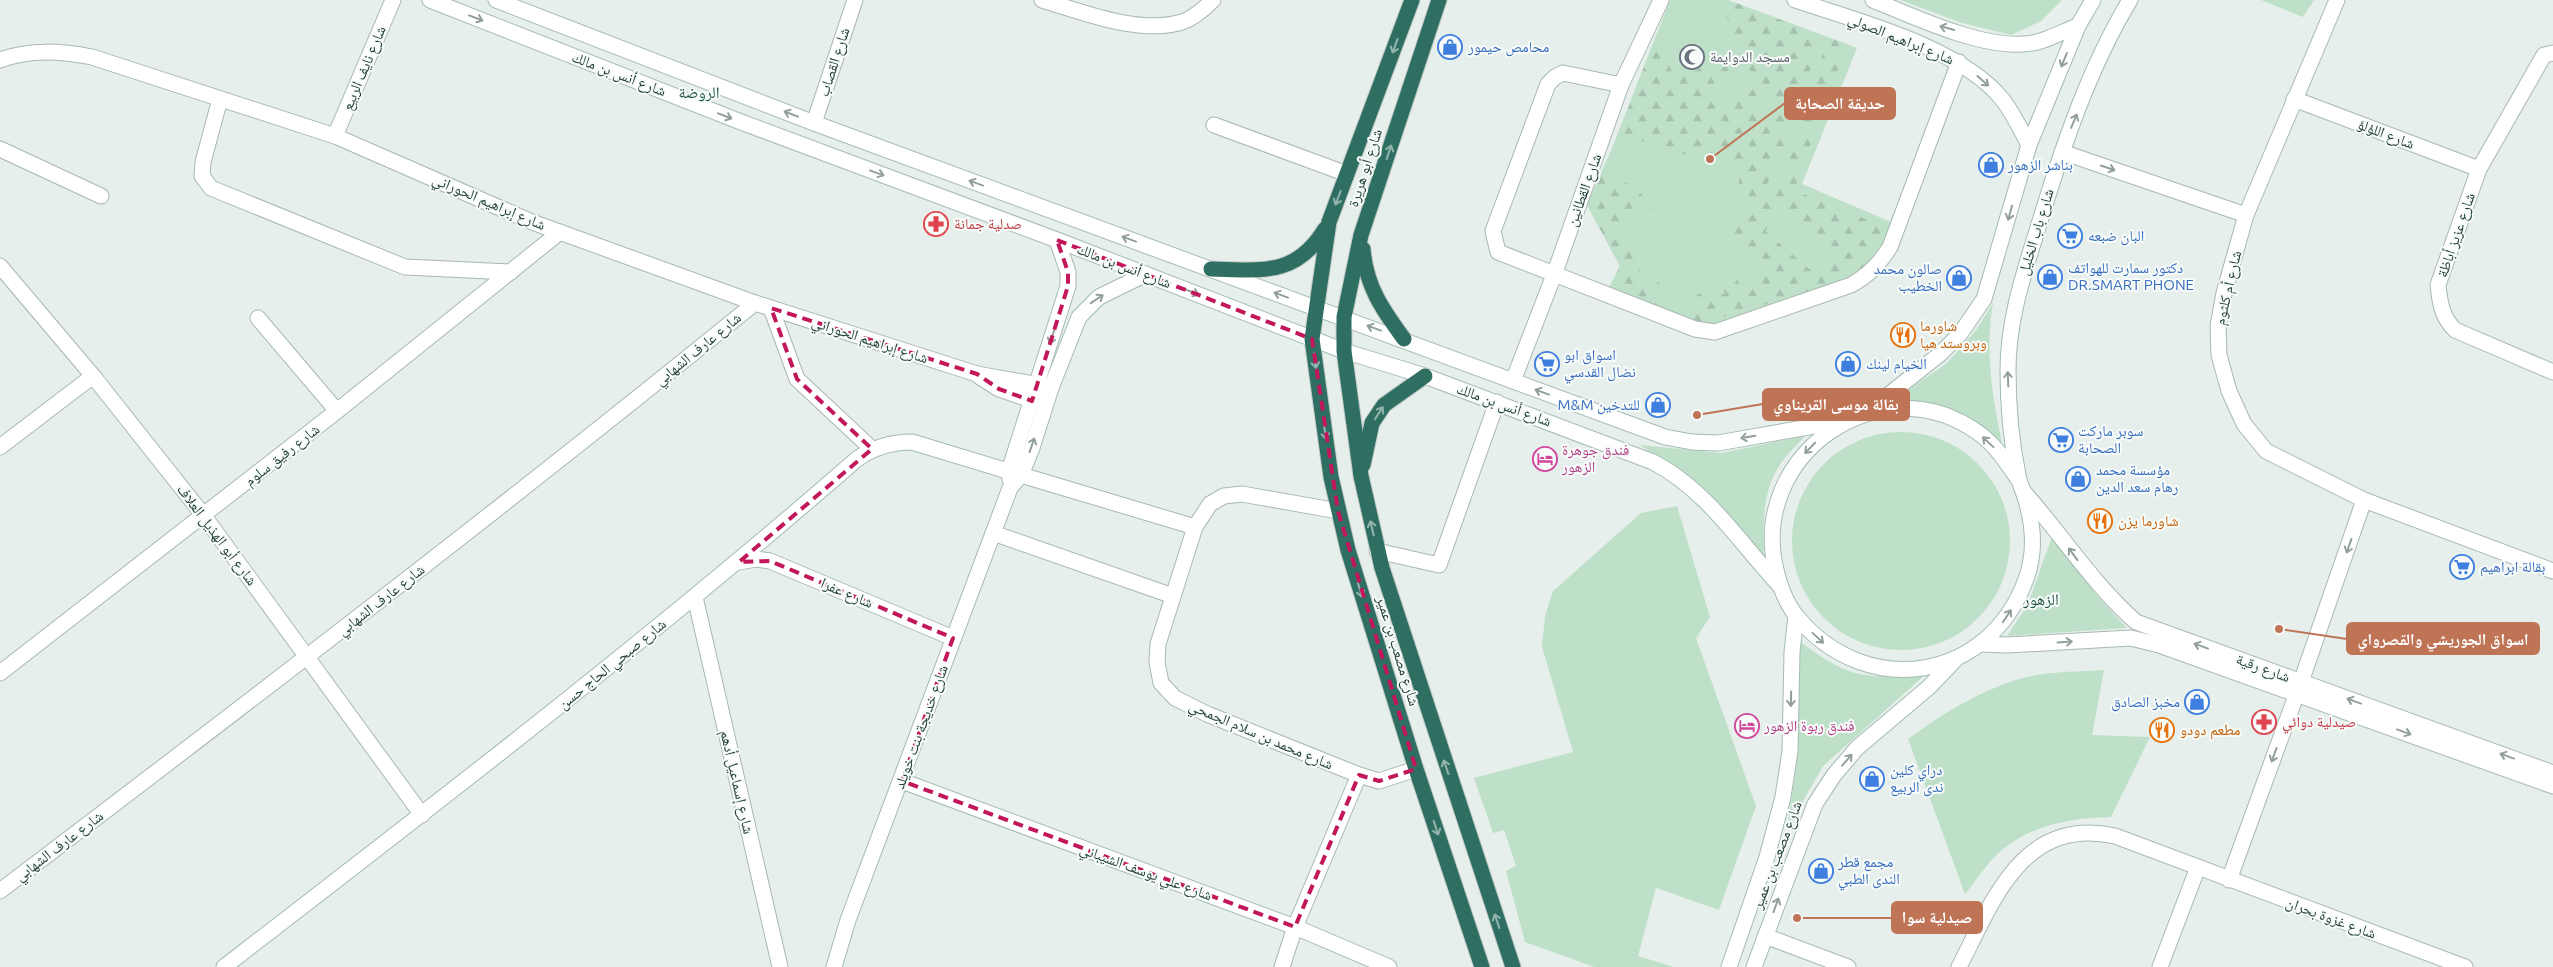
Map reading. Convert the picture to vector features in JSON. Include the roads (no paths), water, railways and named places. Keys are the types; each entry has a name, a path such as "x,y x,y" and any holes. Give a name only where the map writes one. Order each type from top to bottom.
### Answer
{"highway":[{"name":"شارع أبو هريرة","path":"1312,338 1329,222 1412,0"},
{"name":"شارع أبو هريرة","path":"1344,351 1344,317 1361,235 1439,0"},
{"path":"1211,269 1262,270 1302,258 1314,246 1329,222"},
{"path":"1361,235 1365,271 1374,295 1404,339"},
{"name":"شارع مصعب بن عمير","path":"1312,338 1338,511 1416,769 1481,967"},
{"name":"شارع مصعب بن عمير","path":"1344,351 1361,476 1377,551 1433,730 1513,967"},
{"path":"1361,476 1372,423 1384,405 1425,376"}],"street":[{"name":"شارع نايف الربيع","path":"335,136 393,0"},
{"name":"شارع أنس بن مالك","path":"430,0 740,122 1058,240 1344,351 1425,376 1653,462 1676,474 1715,510 1780,586"},
{"name":"شارع أنس بن مالك","path":"496,0 814,123 1404,339 1513,382 1665,437 1692,442 1718,442 1848,420"},
{"name":"شارع القصاب","path":"814,123 855,0"},
{"path":"1042,0 1110,21 1165,25 1182,22 1198,15 1213,0"},
{"name":"شارع القطانين","path":"1513,382 1554,275 1622,85 1661,0"},
{"name":"شارع إبراهيم الصولي","path":"1795,0 1832,6 1959,62 2002,99 2029,145"},
{"name":"شارع إبراهيم الصولي","path":"1873,0 1929,23 1998,43 2025,44 2078,26"},
{"name":"شارع باب الخليل","path":"1865,414 1940,354 1960,334 1984,299 2029,145 2078,26 2093,0"},
{"name":"شارع باب الخليل","path":"2021,485 2009,412 2008,367 2011,326 2017,294 2062,152 2114,27 2130,0"},
{"name":"شارع أم كلثوم","path":"2337,0 2246,215 2224,293 2218,326 2219,355 2229,391 2244,424 2266,451 2364,500 2553,571"},
{"name":"شارع إبراهيم الحوراني","path":"0,60 37,51 62,52 92,57 335,136 560,232 755,303 977,374 1044,385"},
{"name":"شارع عزيز أباظة","path":"2553,53 2544,55 2479,169 2438,285 2440,304 2445,320 2455,330 2553,372"},
{"path":"1622,85 1563,73 1555,77 1548,84 1493,231 1498,252 1703,332 1725,330 1851,285 1867,276 1890,247 1959,62"},
{"path":"220,99 203,162 202,176 211,188 406,266 511,272"},
{"name":"شارع اللؤلؤ","path":"2294,99 2479,169"},
{"path":"1214,125 1347,174"},
{"path":"0,149 101,196"},
{"path":"2062,152 2246,215"},
{"name":"شارع رفيق سلوم","path":"0,673 204,516 560,232"},
{"name":"شارع خديجة بنت خويلد","path":"834,967 848,920 902,781 953,638 1010,488 1044,385 1068,286 1068,272 1058,240"},
{"name":"شارع أبو الهذيل العلاف","path":"0,266 93,376 204,516 422,815"},
{"name":"شارع خديجة بنت خويلد","path":"1044,385 1088,305 1099,297 1146,274"},
{"name":"شارع عارف الشهابي","path":"0,891 308,657 619,414 755,303"},
{"path":"771,308 797,380 872,449"},
{"path":"258,318 337,411"},
{"name":"شارع إبراهيم الحوراني","path":"977,374 999,389 1038,403"},
{"path":"0,447 93,376"},
{"path":"1377,551 1439,565 1497,402"},
{"path":"1895,408 1925,410 1954,419 1979,434 2001,454 2021,485 2031,519 2032,547 2028,575 2017,601 2001,624 1981,644 1955,659 1922,669 1888,670 1855,662 1822,643 1796,616 1780,586 1772,554 1773,521 1781,490 1797,461 1814,443 1848,420 1865,414 1895,408"},
{"name":"شارع صبحي الحاج حسن","path":"224,967 422,815 620,658 739,562 857,459 872,449 896,442 912,442 1195,527"},
{"name":"شارع رقية","path":"2021,485 2085,570 2112,600 2136,622 2553,786"},
{"name":"شارع محمد بن سلام الجمحي","path":"1338,511 1242,494 1224,496 1210,504 1195,527 1158,644 1157,662 1161,683 1175,698 1207,714 1359,775 1379,781 1416,769"},
{"path":"2229,880 2364,500"},
{"path":"993,533 1173,596"},
{"name":"شارع عفرا","path":"739,562 756,559 770,561 953,638"},
{"name":"شارع إسماعيل أدهم","path":"695,597 780,967"},
{"path":"1729,967 1767,857 1783,797 1790,752 1792,652 1796,616"},
{"name":"شارع رقية","path":"1981,644 2008,645 2131,638 2299,687 2553,773"},
{"name":"شارع مصعب بن عمير","path":"1754,967 1815,804 1834,775 1857,748 1929,687 1955,659"},
{"path":"1282,967 1296,927 1359,775"},
{"name":"شارع علي يوسف الشيباني","path":"902,781 1296,927 1388,967"},
{"name":"شارع غزوة بحران","path":"1959,967 2003,881 2029,854 2055,840 2078,834 2099,832 2116,836 2465,967"},
{"path":"2160,967 2198,867"},
{"path":"1764,936 1848,967"}],"place":[{"name":"محامص حيمور","path":"1450,47"},
{"name":"مسجد الدوايمة","path":"1692,57"},
{"name":"حديقة الصحابة","path":"1710,159"},
{"name":"بناشر الزهور","path":"1991,165"},
{"name":"صدلية جمانة","path":"936,224"},
{"name":"البان ضبعه","path":"2070,236"},
{"name":"دكتور سمارت للهواتف DR.SMART PHONE","path":"2050,277"},
{"name":"صالون محمد الخطيب","path":"1959,278"},
{"name":"شاورما وبروستد هيا","path":"1903,335"},
{"name":"اسواق ابو نضال القدسي","path":"1547,364"},
{"name":"الخيام لينك","path":"1848,364"},
{"name":"M&M للتدخين","path":"1658,405"},
{"name":"بقالة موسى القريناوي","path":"1697,415"},
{"name":"سوبر ماركت الصحابة","path":"2061,440"},
{"name":"فندق جوهرة الزهور","path":"1545,459"},
{"name":"مؤسسة محمد رهام سعد الدين","path":"2078,479"},
{"name":"شاورما يزن","path":"2100,521"},
{"name":"بقالة ابراهيم","path":"2462,567"},
{"name":"اسواق الجوريشي والقصرواي","path":"2279,629"},
{"name":"مخبز الصادق","path":"2197,702"},
{"name":"صيدلية دوائي","path":"2264,722"},
{"name":"فندق ربوة الزهور","path":"1747,726"},
{"name":"مطعم دودو","path":"2162,730"},
{"name":"دراي كلين ندى الربيع","path":"1872,779"},
{"name":"مجمع قطر الندى الطبي","path":"1821,871"},
{"name":"صيدلية سوا","path":"1797,918"}],"district":[{"name":"الروضة","path":"699,92"},
{"name":"الزهور","path":"2041,599"}]}
